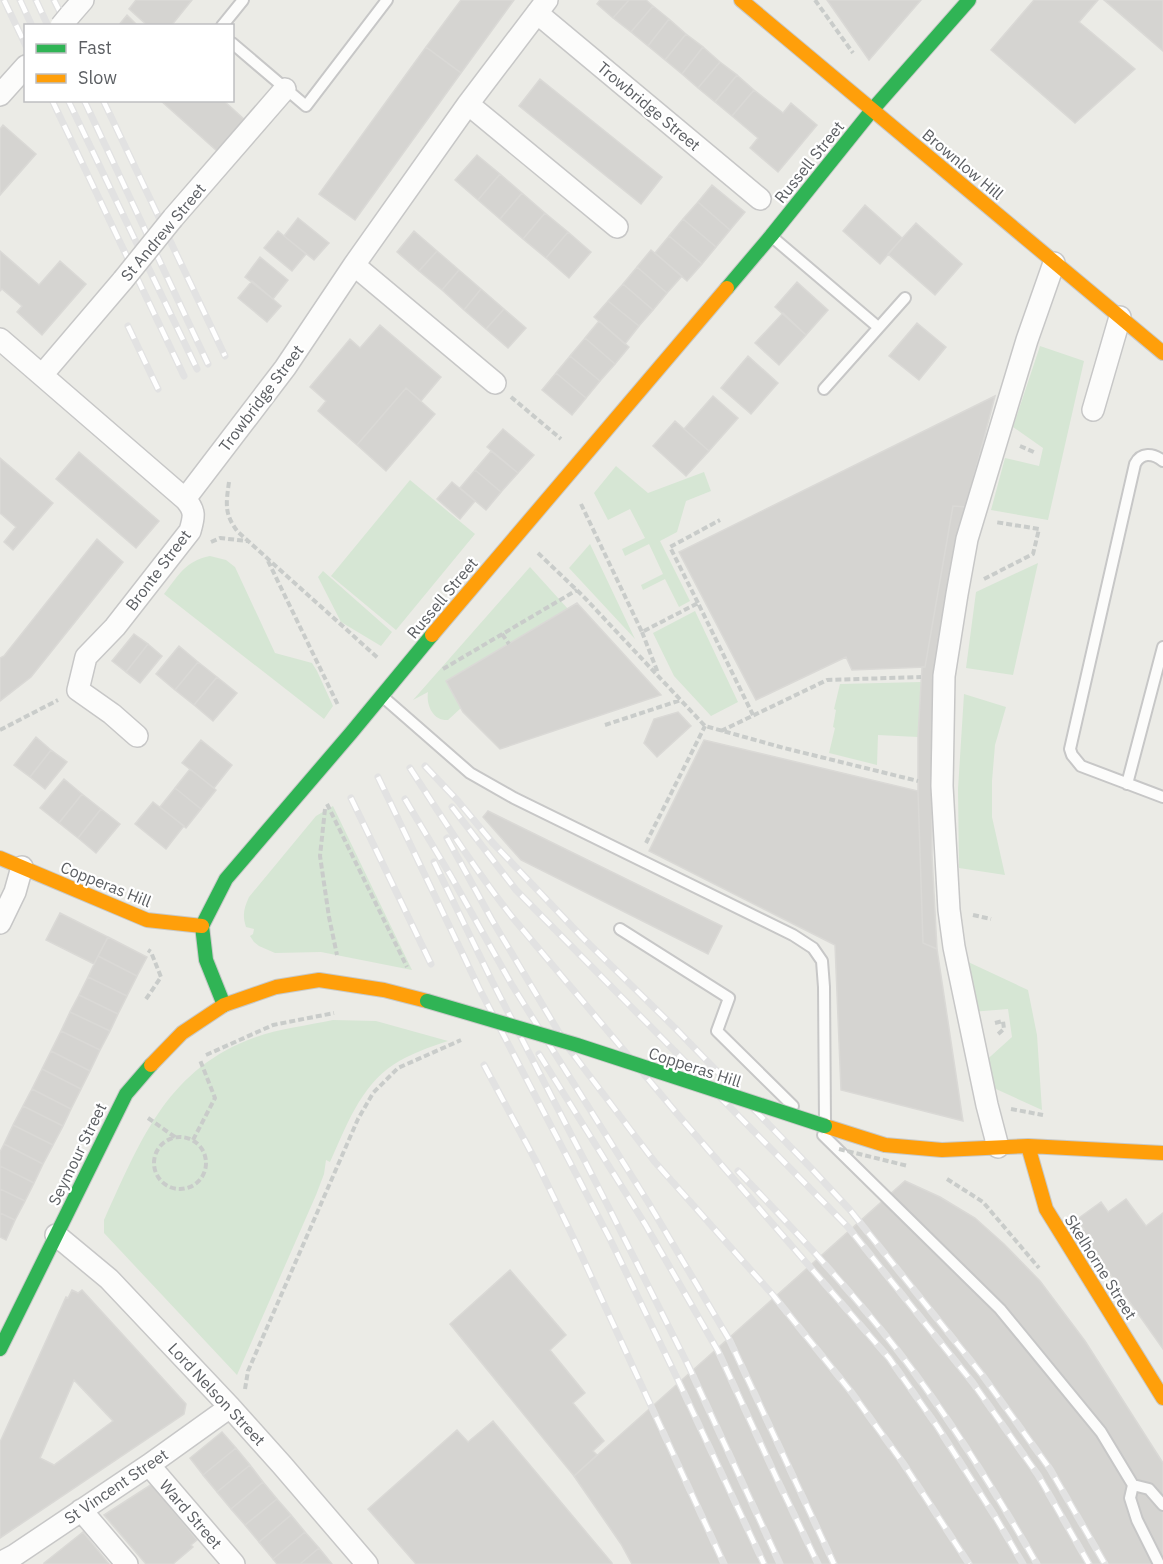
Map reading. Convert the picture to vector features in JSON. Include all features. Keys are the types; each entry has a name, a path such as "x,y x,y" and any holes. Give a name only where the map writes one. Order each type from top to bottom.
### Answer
{"street":[{"name":"Brownlow Hill","path":"741,0 1163,353"},
{"name":"Russell Street","path":"202,926 226,879 771,236 873,109 969,0"},
{"name":"Trowbridge Street","path":"185,499 285,368 354,265 468,104 542,7 760,199"},
{"path":"0,95 23,69"},
{"name":"St Andrew Street","path":"42,375 173,218 285,89"},
{"path":"468,104 616,227"},
{"path":"998,1147 954,947 949,910 942,786 944,676 967,539 1027,340 1054,263"},
{"path":"354,265 495,383"},
{"path":"1093,410 1120,317"},
{"path":"0,339 185,499"},
{"name":"Bronte Street","path":"78,690 86,657 116,627 190,531 193,519 192,506 185,499"},
{"path":"78,690 112,714 137,736"},
{"name":"Copperas Hill","path":"0,858 147,920 202,926"},
{"path":"0,923 15,892 22,867"},
{"path":"202,926 206,960 224,1005"},
{"name":"Copperas Hill","path":"224,1005 276,987 319,980 384,990 472,1013 594,1050 885,1145 942,1150 1029,1146 1163,1153"},
{"name":"Seymour Street","path":"0,1349 126,1094 159,1055 182,1033 224,1005"},
{"name":"Skelhorne Street","path":"1029,1146 1046,1209 1163,1398"},
{"name":"Lord Nelson Street","path":"56,1235 110,1279 237,1400 282,1465 367,1564"},
{"name":"St Vincent Street","path":"12,1561 237,1400"},
{"name":"Ward Street","path":"149,1465 234,1564"},
{"path":"81,1510 127,1564"}],"lane":[{"path":"224,24 243,0"},
{"path":"234,45 306,106 387,0"},
{"path":"771,236 878,327"},
{"path":"824,389 905,298"},
{"path":"1163,461 1156,456 1145,455 1138,459 1135,465 1070,749 1081,766 1163,797"},
{"path":"1127,784 1163,647"},
{"path":"381,695 470,773 514,798 793,935 813,948 822,961 824,987 825,1126"},
{"path":"620,929 729,998 717,1031 1000,1309 1101,1432 1133,1485 1130,1498 1137,1520 1159,1564"},
{"path":"1133,1485 1149,1489 1163,1505"}],"path":[{"path":"495,383 583,458"},
{"path":"568,476 642,632 659,676"},
{"path":"230,477 226,512 238,532 398,676"},
{"path":"957,594 1033,554 1039,529 974,519"},
{"path":"720,520 670,547 753,715"},
{"path":"518,534 577,590 705,726 829,760 942,786"},
{"path":"267,558 351,733"},
{"path":"437,673 577,590"},
{"path":"642,632 698,603"},
{"path":"502,634 509,644"},
{"path":"721,731 827,680 944,676"},
{"path":"0,730 78,690"},
{"path":"605,725 681,700"},
{"path":"639,859 705,726"},
{"path":"338,961 328,917 320,856 325,802 425,1000"},
{"path":"206,1054 273,1025 341,1011"},
{"path":"237,1400 358,1119 374,1093 398,1068 463,1038 453,1035"},
{"path":"193,1140 215,1098 200,1060"},
{"path":"148,1119 175,1137"},
{"path":"175,1137 193,1140 202,1147 206,1155 205,1173 200,1181 185,1190 176,1190 161,1182 153,1167 157,1150 162,1144 175,1137"}],"green space":[{"path":"1040,346 1084,361 1048,520 991,510 1005,458 1039,466 1043,448 1013,427"},
{"path":"616,466 648,493 704,472 711,491 686,501 677,532 660,541 690,601 679,607 665,579 643,590 641,585 663,574 649,544 625,556 622,549 645,538 630,509 608,520 594,493"},
{"path":"410,480 475,534 396,630 331,576"},
{"path":"590,544 635,639 569,568"},
{"path":"210,556 226,560 235,567 275,653 312,663 333,706 324,719 164,594 188,565"},
{"path":"1038,563 1013,675 966,668 976,592"},
{"path":"530,567 568,609 446,681 461,708 448,720 438,718 429,707 428,692 413,700"},
{"path":"323,571 392,632 381,646 341,622 318,577"},
{"path":"695,611 738,702 711,716 674,676 653,633"},
{"path":"921,682 918,737 878,735 877,765 829,753 835,728 833,727 836,710 834,709 840,684"},
{"path":"964,694 1006,707 995,745 992,781 992,817 1005,875 959,868 958,789"},
{"path":"333,806 412,970 321,952 275,953 259,946 250,936 254,929 246,927 244,915 249,897 316,816"},
{"path":"966,961 1028,990 1037,1035 1042,1110 985,1084 981,1065 1012,1037 1008,1009 971,1012"},
{"path":"333,1020 376,1021 448,1041 399,1061 381,1074 363,1096 330,1162 326,1160 324,1174 316,1195 237,1375 104,1233 104,1220 143,1138 175,1091 195,1071 219,1054 258,1036"}],"building":[{"path":"136,0 192,0 173,24 146,24 129,9"},
{"path":"461,0 514,0 461,73 426,47"},
{"path":"600,0 629,0 613,18 597,4"},
{"path":"629,0 646,0 653,6 631,32 613,18"},
{"path":"827,0 921,0 869,60"},
{"path":"1034,0 1098,0 1079,22 1135,69 1075,123 991,50"},
{"path":"1104,0 1163,0 1163,51"},
{"path":"653,6 669,19 648,46 631,32"},
{"path":"127,15 136,24 120,24"},
{"path":"669,19 686,34 665,60 648,46"},
{"path":"686,34 703,47 682,74 665,60"},
{"path":"426,47 461,73 355,220 319,194"},
{"path":"703,47 720,62 698,88 682,74"},
{"path":"720,62 737,75 715,102 698,88"},
{"path":"737,75 754,90 732,116 715,102"},
{"path":"540,79 662,177 641,204 519,106"},
{"path":"754,90 783,113 791,103 817,125 778,172 750,148 758,138 732,116"},
{"path":"162,102 225,102 245,120 217,151"},
{"path":"3,125 36,154 0,195 0,129"},
{"path":"477,155 500,174 478,200 455,180"},
{"path":"500,174 522,193 500,219 478,200"},
{"path":"712,185 745,212 730,230 698,202"},
{"path":"522,193 545,213 523,239 500,219"},
{"path":"698,202 730,230 716,247 683,219"},
{"path":"865,205 902,238 880,264 843,231"},
{"path":"545,213 568,232 546,258 523,239"},
{"path":"298,218 329,243 314,260 284,236"},
{"path":"683,219 716,247 702,264 669,236"},
{"path":"916,223 962,264 935,295 888,254"},
{"path":"278,231 306,254 292,271 264,248"},
{"path":"414,231 437,251 419,271 397,252"},
{"path":"568,232 591,252 569,278 546,258"},
{"path":"669,236 702,264 687,281 655,253"},
{"path":"651,250 682,276 667,293 637,267"},
{"path":"0,251 39,285 60,261 86,284 42,335 17,312 22,306 2,289 0,291"},
{"path":"437,251 459,270 442,290 419,271"},
{"path":"260,257 288,280 273,299 245,277"},
{"path":"637,267 667,293 653,310 623,284"},
{"path":"459,270 481,289 464,310 442,290"},
{"path":"252,281 281,306 267,322 238,298"},
{"path":"797,282 828,310 806,335 775,307"},
{"path":"623,284 653,310 639,326 608,301"},
{"path":"481,289 504,309 486,329 464,310"},
{"path":"608,301 639,326 625,344 594,317"},
{"path":"504,309 526,328 508,348 486,329"},
{"path":"783,313 806,335 779,365 755,343"},
{"path":"599,321 629,347 615,364 585,338"},
{"path":"917,323 946,347 919,380 889,356"},
{"path":"380,325 441,377 421,401 406,388 357,445 318,411 326,401 310,387 350,339 360,348"},
{"path":"585,338 615,364 600,381 570,356"},
{"path":"570,356 600,381 586,398 556,373"},
{"path":"748,356 778,383 751,414 721,388"},
{"path":"556,373 586,398 572,415 542,390"},
{"path":"406,388 435,414 386,471 357,445"},
{"path":"713,396 738,418 709,451 684,429"},
{"path":"995,396 966,507 953,506 925,667 852,670 846,657 756,700 679,552"},
{"path":"675,421 709,451 686,476 653,446"},
{"path":"503,429 534,455 518,473 487,447"},
{"path":"491,451 518,473 501,492 475,470"},
{"path":"79,452 159,521 136,548 56,479"},
{"path":"0,458 53,503 13,550 4,542 16,527 0,513"},
{"path":"475,470 501,492 486,510 460,488"},
{"path":"452,482 475,501 460,519 437,499"},
{"path":"953,506 966,507 932,773 932,855 937,949 923,943 918,737 922,667 925,667"},
{"path":"97,539 123,562 31,677 0,701 0,658 4,656"},
{"path":"577,603 661,695 500,749 463,712 446,681"},
{"path":"134,634 148,644 126,672 112,661"},
{"path":"148,644 162,656 140,683 126,672"},
{"path":"179,646 198,662 175,690 156,674"},
{"path":"198,662 217,677 194,705 175,690"},
{"path":"217,677 237,693 213,721 194,705"},
{"path":"678,712 691,726 657,757 644,743 654,719"},
{"path":"36,737 51,750 30,777 14,765"},
{"path":"201,740 232,765 214,788 182,763"},
{"path":"704,740 918,791 923,943 937,949 963,1121 841,1090 835,945 649,851"},
{"path":"51,750 67,762 45,789 30,777"},
{"path":"190,769 216,790 201,809 175,788"},
{"path":"64,779 82,794 59,823 40,808"},
{"path":"175,788 201,809 186,828 160,807"},
{"path":"82,794 101,809 78,838 59,823"},
{"path":"153,802 184,826 166,849 135,824"},
{"path":"101,809 120,824 96,853 78,838"},
{"path":"488,811 722,926 708,954 521,860 483,817"},
{"path":"60,913 108,937 94,964 46,940"},
{"path":"108,937 147,957 137,976 98,956"},
{"path":"98,956 137,976 127,996 88,977"},
{"path":"88,977 127,996 118,1014 79,995"},
{"path":"79,995 118,1014 110,1031 70,1012"},
{"path":"70,1012 110,1031 100,1050 61,1031"},
{"path":"61,1031 100,1050 90,1071 51,1051"},
{"path":"51,1051 90,1071 81,1089 42,1069"},
{"path":"42,1069 81,1089 71,1109 32,1089"},
{"path":"32,1089 71,1109 63,1126 23,1106"},
{"path":"23,1106 63,1126 53,1145 13,1125"},
{"path":"13,1125 53,1145 43,1164 4,1144"},
{"path":"4,1144 43,1164 34,1183 0,1166 0,1152"},
{"path":"0,1166 34,1183 25,1201 0,1189"},
{"path":"905,1181 940,1197 975,1218 1040,1281 1085,1341 1163,1463 1163,1564 632,1564 621,1544 574,1476"},
{"path":"0,1189 25,1201 15,1220 0,1213"},
{"path":"1126,1199 1146,1226 1163,1213 1163,1349 1078,1233 1084,1229 1076,1220 1101,1202 1108,1212"},
{"path":"0,1213 15,1220 6,1240 0,1237"},
{"path":"510,1270 566,1335 550,1350 585,1393 573,1403 604,1441 593,1451 597,1455 574,1476 450,1324"},
{"path":"72,1290 78,1293 82,1290 186,1404 184,1414 0,1538 0,1442 66,1297 68,1298","holes":["74,1380 113,1421 54,1465 40,1458"]},
{"path":"493,1421 612,1564 416,1564 368,1509 457,1430 468,1442"},
{"path":"222,1432 236,1448 203,1475 190,1458"},
{"path":"236,1448 250,1465 217,1492 203,1475"},
{"path":"250,1465 263,1482 231,1509 217,1492"},
{"path":"263,1482 277,1499 245,1525 231,1509"},
{"path":"152,1484 197,1540 191,1545 193,1547 173,1564 146,1564 104,1515"},
{"path":"277,1499 291,1515 259,1542 245,1525"},
{"path":"291,1515 305,1532 273,1559 259,1542"},
{"path":"83,1532 109,1564 44,1564 44,1563"},
{"path":"305,1532 319,1548 300,1564 277,1564 273,1559"},
{"path":"319,1548 332,1564 300,1564"}],"railway":[{"path":"4,0 24,42"},
{"path":"20,0 31,24"},
{"path":"36,0 47,24"},
{"path":"54,0 66,24"},
{"path":"53,102 184,376"},
{"path":"69,102 197,369"},
{"path":"85,102 208,364"},
{"path":"104,102 225,356"},
{"path":"128,326 158,389"},
{"path":"425,766 492,842 582,937 675,1028 850,1210 983,1376 1050,1469 1105,1564"},
{"path":"410,768 472,863 513,918 679,1116 889,1358 937,1426 1023,1564"},
{"path":"378,777 479,988 610,1239 764,1564"},
{"path":"351,798 431,964"},
{"path":"405,799 512,985 648,1202 730,1341 834,1564"},
{"path":"452,807 516,890 848,1227 973,1383 1038,1475 1089,1564"},
{"path":"447,838 492,920 567,1046 654,1161 773,1295 852,1393 903,1463 969,1564"},
{"path":"434,862 492,981 689,1367 780,1564"},
{"path":"539,1054 645,1224 718,1351 818,1564"},
{"path":"484,1065 538,1165 573,1237 724,1564"},
{"path":"738,1171 821,1259 898,1351 936,1402 971,1455 1037,1564"}],"traffic: fast":[{"path":"727,288 873,109 969,0"},
{"path":"224,1005 206,960 202,926 226,879 432,635"},
{"path":"427,1001 577,1045 825,1126"},
{"path":"0,1349 126,1094 151,1065"}],"traffic: slow":[{"path":"741,0 1163,353"},
{"path":"432,635 727,288"},
{"path":"0,858 147,920 202,926"},
{"path":"151,1065 182,1033 224,1005 276,987 319,980 384,990 427,1001"},
{"path":"825,1126 885,1145 942,1150 1028,1146 1163,1153"},
{"path":"1028,1146 1046,1209 1163,1398"}]}
